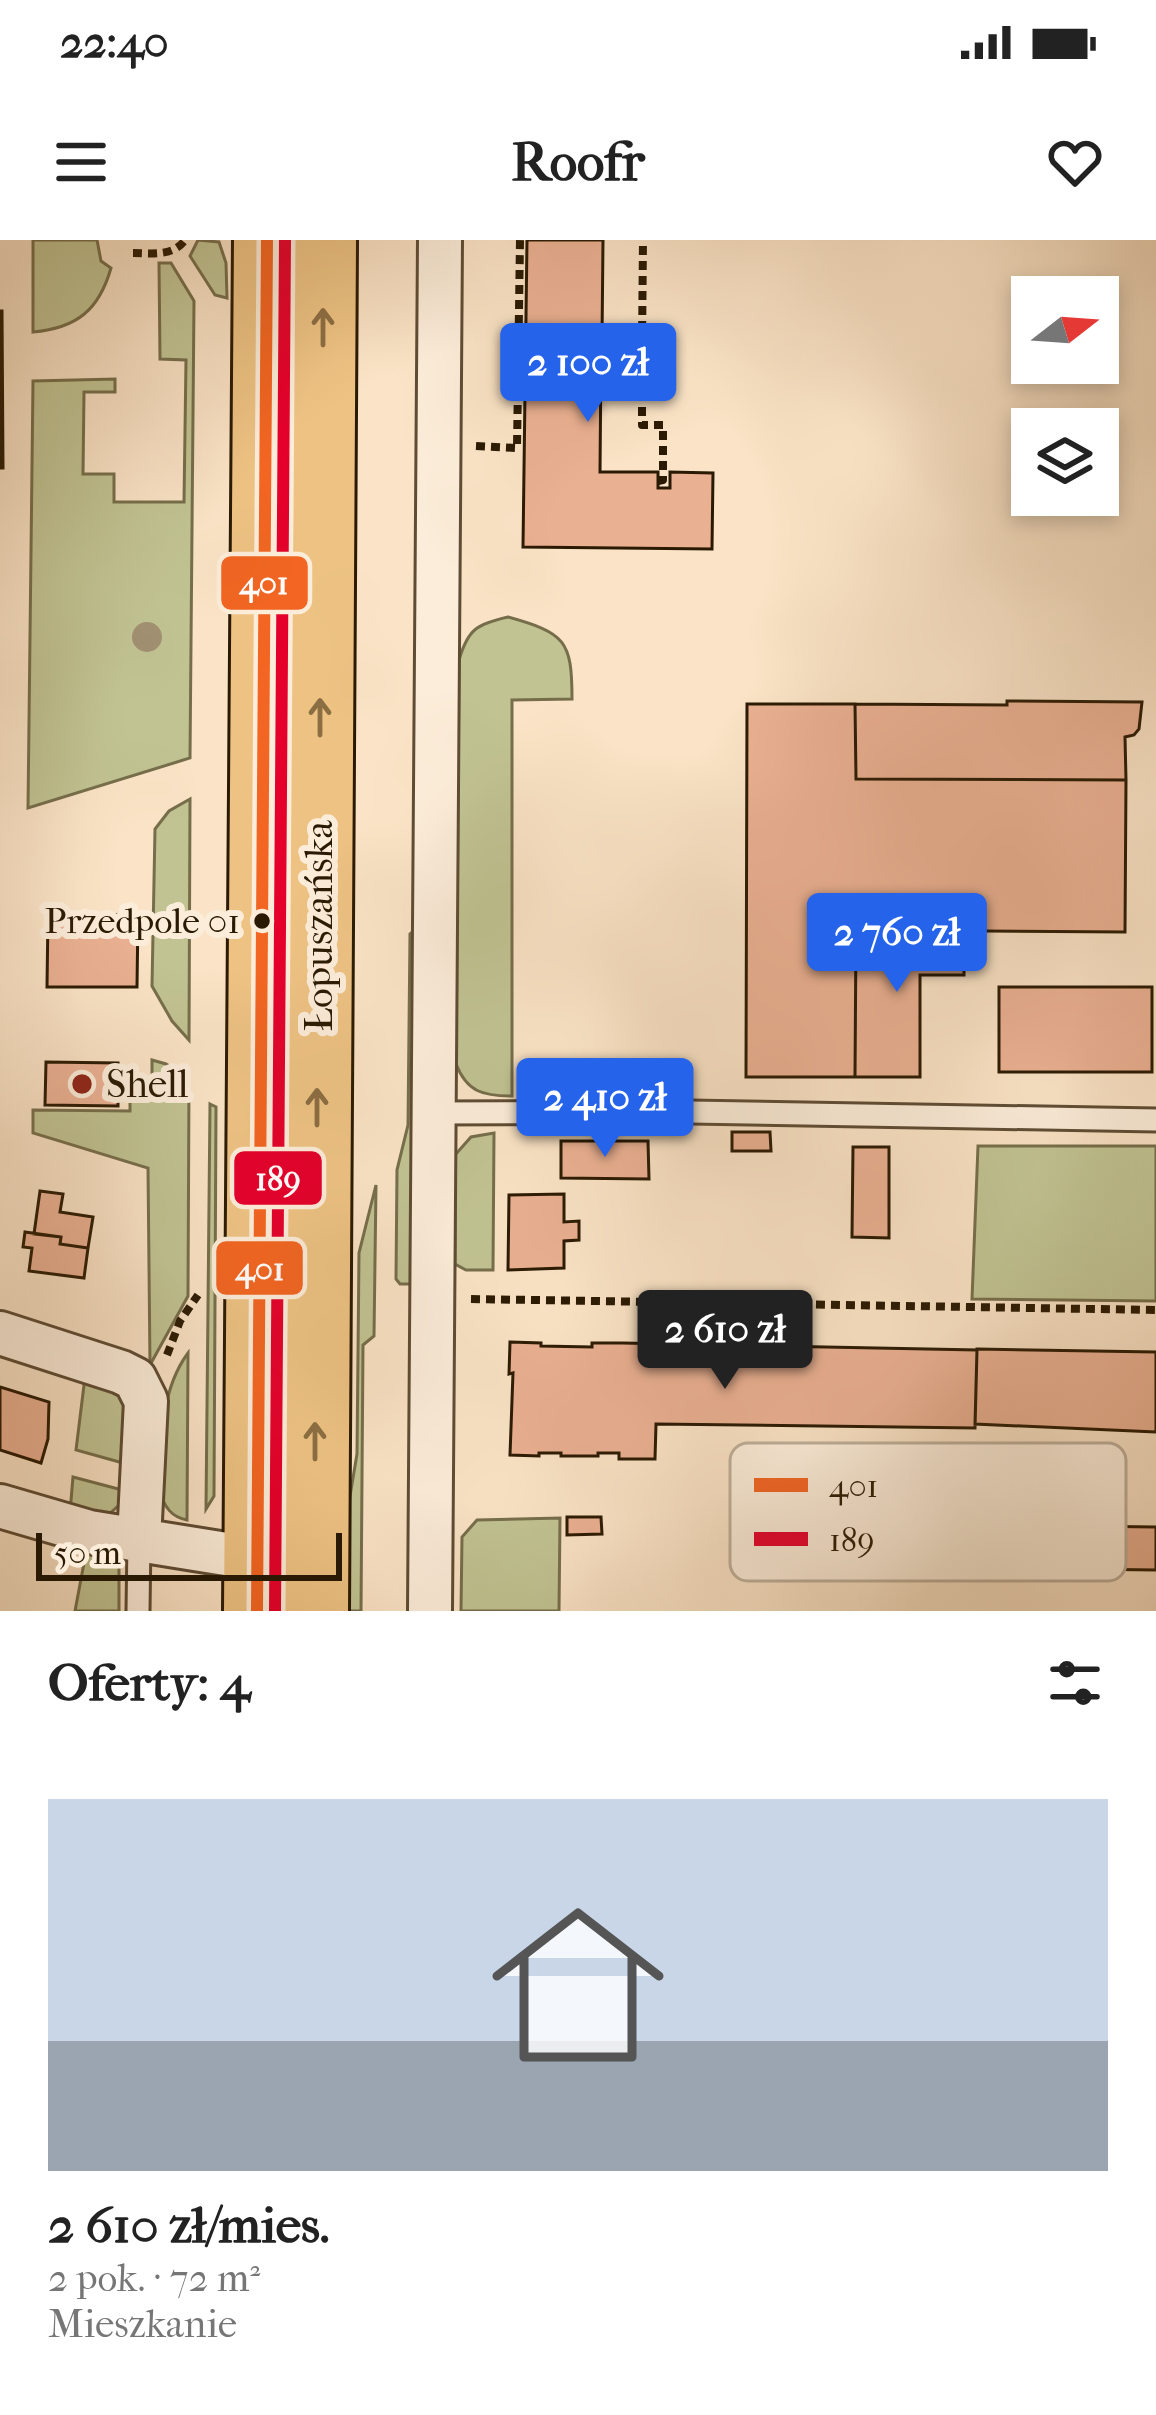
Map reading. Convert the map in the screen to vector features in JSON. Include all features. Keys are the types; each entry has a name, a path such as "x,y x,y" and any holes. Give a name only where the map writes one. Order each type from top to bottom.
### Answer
{"main road":[{"name":"Łopuszańska","path":"315,1611 323,240"},
{"name":"Łopuszańska","path":"257,1585 260,253"}],"street":[{"path":"430,1611 440,240"},
{"path":"0,1333 135,1378 146,1401 139,1540"},
{"path":"0,1506 88,1532 139,1540 257,1585"}],"lane":[{"path":"434,1113 1156,1120"},
{"path":"138,1611 139,1540"}],"path":[{"path":"133,253 169,252 185,240"},
{"path":"643,240 642,425 663,425 664,480 658,481"},
{"path":"469,446 517,448 521,444 522,244"},
{"path":"592,354 592,346 642,347"},
{"path":"141,1389 160,1370 180,1321 198,1294"},
{"path":"458,1298 1156,1310"}],"green space":[{"path":"33,240 97,240 101,261 111,268 100,295 84,314 62,326 33,332"},
{"path":"198,240 219,242 226,263 227,298 215,295 190,256"},
{"path":"159,263 171,263 194,301 190,758 28,808 33,381 115,379 115,392 84,392 83,474 114,474 114,502 184,502 186,360 160,359"},
{"path":"508,617 542,628 561,642 570,664 572,699 512,700 512,1096 477,1090 465,1081 456,1064 459,660 475,630"},
{"path":"190,799 189,1040 152,986 155,829 169,811"},
{"path":"417,928 412,1284 400,1284 396,1279 397,1170 408,1125 410,934"},
{"path":"152,1060 189,1079 188,1296 150,1365 148,1168 33,1133 33,1110 130,1111 130,1095 152,1094"},
{"path":"210,1104 216,1107 214,1496 206,1509"},
{"path":"494,1133 493,1270 466,1270 455,1264 455,1155 471,1137"},
{"path":"978,1146 1156,1146 1156,1301 972,1299"},
{"path":"376,1185 374,1336 363,1345 361,1611 343,1611 345,1526 357,1454 359,1253"},
{"path":"188,1353 187,1520 169,1511 160,1493 167,1402"},
{"path":"85,1377 115,1390 127,1408 123,1463 76,1450"},
{"path":"73,1477 126,1491 108,1515 70,1512"},
{"path":"560,1518 559,1611 461,1611 462,1537 477,1520"},
{"path":"87,1547 112,1553 119,1561 119,1611 75,1611"}],"building":[{"path":"527,240 603,240 602,340 583,340 583,354 601,354 600,472 658,472 658,488 670,488 670,472 713,473 712,549 523,547"},
{"path":"2,311 3,468 0,468"},
{"path":"1007,701 1142,702 1139,729 1125,737 1126,780 856,779 855,704 1007,705"},
{"path":"747,704 855,704 856,779 1126,780 1125,932 856,930 855,1077 746,1077"},
{"path":"48,914 138,915 137,987 47,987"},
{"path":"856,930 964,931 964,975 920,975 920,1077 855,1077"},
{"path":"999,987 1152,987 1152,1072 999,1072"},
{"name":"Shell","path":"46,1062 118,1063 118,1106 45,1105"},
{"path":"732,1132 770,1132 771,1151 732,1151"},
{"path":"561,1141 648,1141 649,1179 561,1178"},
{"path":"853,1147 889,1147 889,1238 852,1237"},
{"path":"40,1191 63,1194 60,1212 93,1217 88,1248 60,1244 61,1237 34,1234"},
{"path":"564,1194 564,1222 579,1221 579,1240 564,1241 564,1268 508,1270 509,1195"},
{"path":"25,1232 61,1237 60,1244 88,1248 84,1278 29,1271 32,1248 23,1247"},
{"path":"510,1342 977,1350 975,1428 656,1424 655,1459 619,1459 619,1453 510,1455"},
{"path":"977,1349 1156,1352 1156,1432 975,1424"},
{"path":"0,1387 49,1402 48,1439 41,1463 0,1450"},
{"path":"567,1517 601,1517 602,1534 567,1535"},
{"path":"1126,1527 1156,1527 1156,1570 1126,1570"}],"transit line":[{"name":"401","path":"257,1611 267,240"},
{"name":"189","path":"275,1611 285,240"}],"place":[{"name":"Przedpole 01","path":"262,921"},
{"name":"Shell","path":"82,1084"}]}
